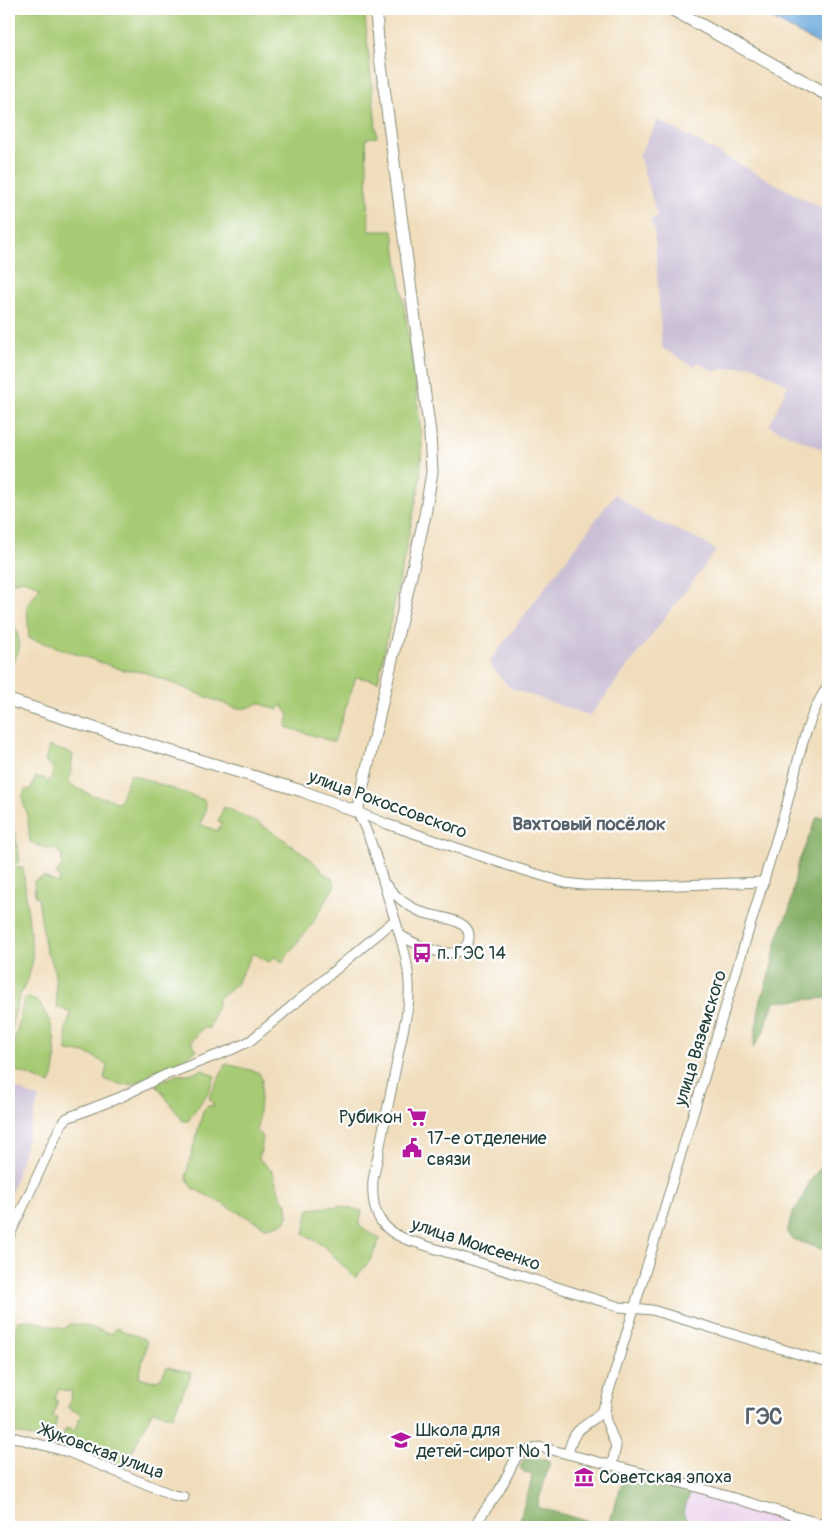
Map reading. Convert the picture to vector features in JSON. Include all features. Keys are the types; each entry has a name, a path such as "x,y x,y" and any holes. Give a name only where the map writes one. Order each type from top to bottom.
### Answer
{"main road":[{"path":"672,9 828,95"}],"street":[{"path":"357,812 425,515 432,472 425,383 382,78 376,9"},
{"name":"улица Вяземского","path":"606,1401 764,882 808,729 820,699 828,686"},
{"name":"улица Рокоссовского","path":"9,700 94,728 302,791 387,824 500,863 566,883 642,886 764,882"},
{"name":"улица Моисеенко","path":"357,812 370,837 400,935 408,972 409,998 373,1180 372,1197 378,1217 392,1233 408,1240 620,1307 652,1310 828,1363"},
{"path":"384,883 404,902 418,911 461,923 467,929 469,938 462,950 452,954 433,950 400,935"},
{"path":"9,1237 67,1118 163,1076 233,1050 250,1041 395,920"},
{"path":"568,1454 574,1436 598,1417 606,1401"},
{"path":"606,1401 604,1418 616,1446 612,1466"},
{"path":"585,1426 599,1425 610,1432"},
{"name":"Жуковская улица","path":"9,1436 68,1452 173,1495 184,1497"},
{"path":"472,1527 499,1490 518,1454 540,1447 693,1486 828,1526"}],"shaded area":[{"path":"658,120 828,212 828,452 769,426 788,385 751,365 713,371 698,362 695,367 662,348 654,228 650,222 657,215 639,155"},
{"path":"615,494 645,516 702,541 716,551 590,716 513,689 508,686 490,664 490,661"},
{"path":"9,1086 39,1098 9,1201"},
{"path":"680,1489 808,1526 809,1527 669,1527"}],"green space":[{"path":"9,9 364,9 377,137 366,138 369,231 393,231 416,387 422,446 420,482 378,681 356,677 334,742 286,727 289,715 282,705 278,710 259,703 247,708 235,708 143,672 123,670 29,638 27,606 41,586 23,580 9,583"},
{"path":"9,612 17,633 19,646 15,659 9,665"},
{"path":"49,746 73,754 69,784 91,795 119,803 130,774 204,800 206,810 200,824 217,831 222,823 218,821 224,807 257,822 293,846 313,861 322,872 333,879 335,885 312,924 282,962 275,957 269,962 253,953 236,984 218,999 209,1028 203,1028 191,1042 197,1050 155,1075 131,1084 117,1084 104,1079 107,1066 102,1062 88,1054 67,1051 66,1030 71,1013 57,1007 54,971 50,957 46,952 38,898 35,896 34,881 44,877 57,883 60,879 56,874 62,866 62,855 54,848 48,849 30,842 28,817 23,800 25,790 31,789 36,777 44,778 47,782 52,777 53,766 45,762"},
{"path":"817,817 828,817 828,998 774,1002 763,1033 753,1048 760,1003 771,968 778,936 790,908 797,866"},
{"path":"9,829 15,832 20,861 11,864 11,868 23,868 33,960 12,1022 9,1041"},
{"path":"29,998 40,1003 53,1031 55,1063 53,1079 50,1084 9,1068 9,1056 24,1000"},
{"path":"226,1064 258,1072 262,1079 257,1131 263,1138 259,1159 272,1171 281,1197 287,1204 288,1217 284,1223 266,1227 191,1187 186,1176 203,1111 207,1106 214,1106 209,1098"},
{"path":"203,1070 215,1076 209,1091 188,1121 183,1121 156,1084 177,1075"},
{"path":"828,1158 828,1251 792,1239 787,1233 792,1213 801,1201 810,1181"},
{"path":"340,1206 362,1211 359,1226 380,1239 370,1261 355,1278 326,1248 304,1234 309,1209"},
{"path":"26,1320 64,1329 70,1324 82,1325 112,1334 115,1328 145,1339 147,1343 139,1377 154,1381 161,1378 167,1367 192,1373 172,1417 153,1410 124,1468 122,1469 69,1448 70,1441 68,1440 64,1447 59,1445 66,1428 74,1431 82,1414 68,1408 72,1392 58,1389 55,1400 58,1401 52,1417 57,1418 51,1443 9,1431 9,1335 12,1336 18,1321"},
{"path":"531,1458 547,1459 550,1462 537,1507 608,1527 519,1527 532,1475 525,1473 520,1468 523,1460"},
{"path":"632,1475 687,1488 689,1496 683,1513 690,1527 608,1527 624,1477"}],"water":[{"path":"754,9 828,9 828,49"}],"place":[{"name":"п. ГЭС 14","path":"422,953"},
{"name":"Рубикон","path":"417,1117"},
{"name":"17-е отделение связи","path":"412,1148"},
{"name":"Школа для детей-сирот № 1","path":"401,1440"},
{"name":"Советская эпоха","path":"584,1477"}],"district":[{"name":"Вахтовый посёлок","path":"589,823"},
{"name":"ГЭС","path":"764,1416"}]}
